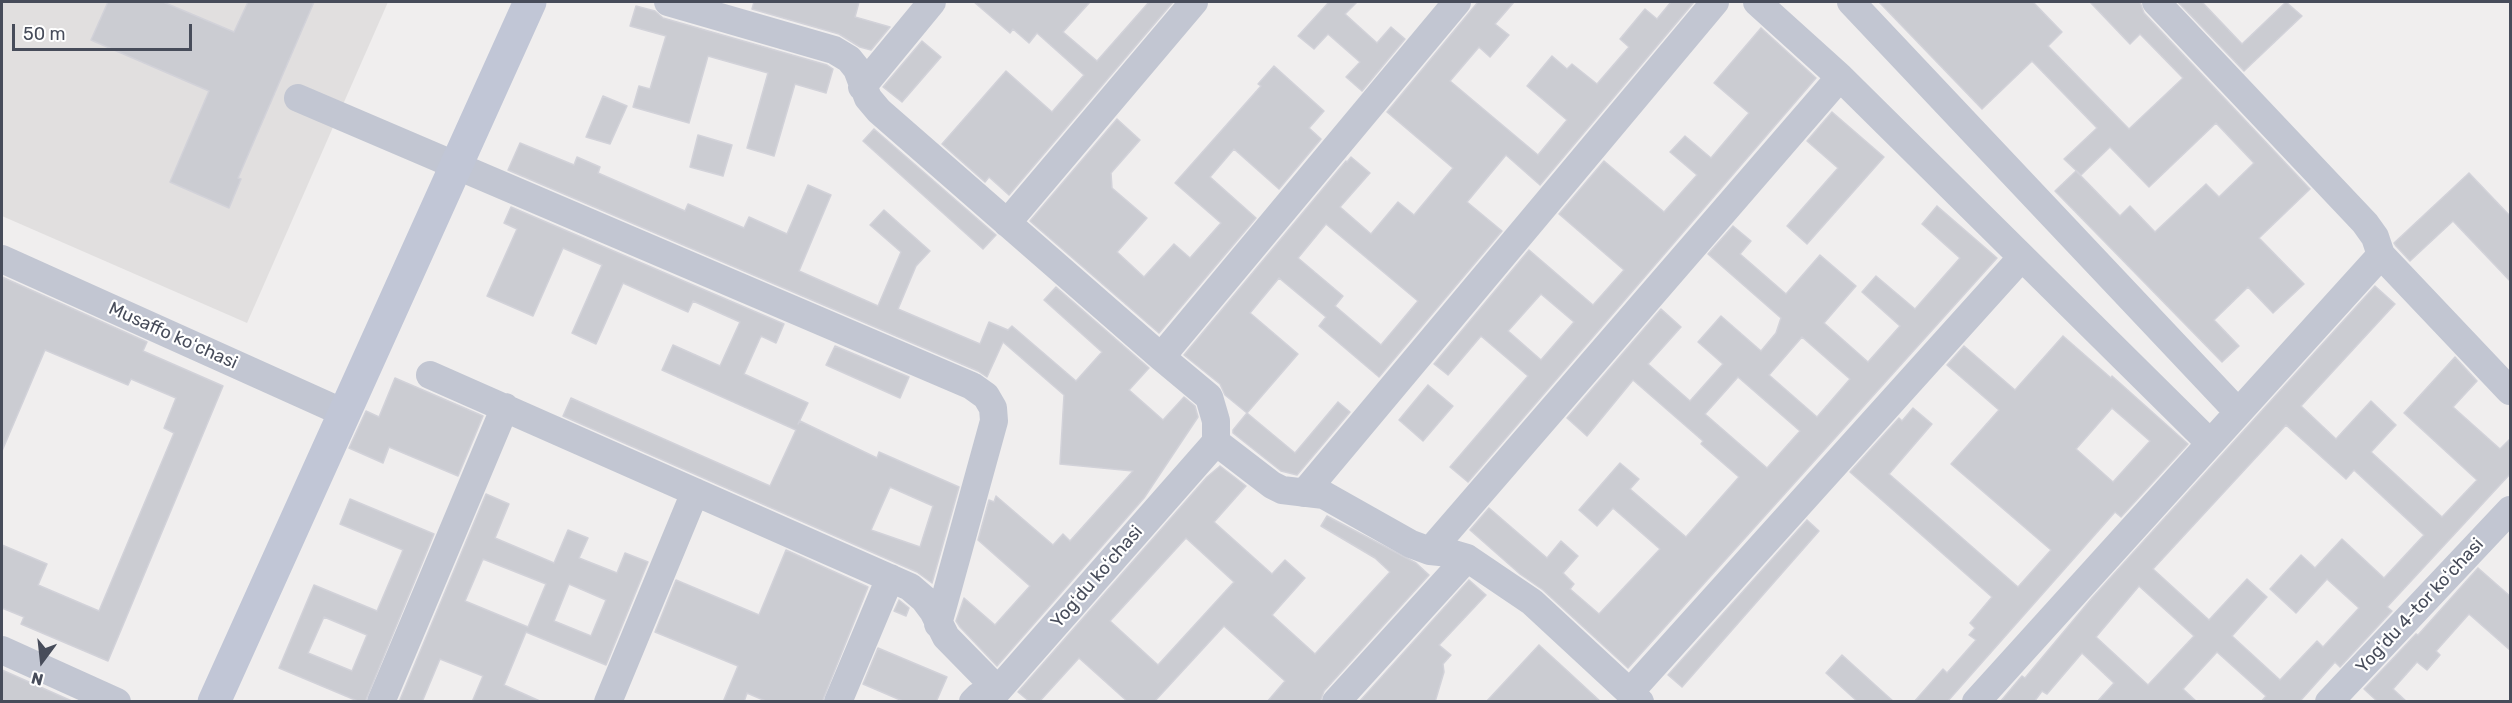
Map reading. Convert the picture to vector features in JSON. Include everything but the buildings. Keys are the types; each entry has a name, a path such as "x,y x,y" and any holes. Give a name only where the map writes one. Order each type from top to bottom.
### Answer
{"street":[{"path":"214,702 530,2"},
{"path":"668,2 834,50 849,59 857,69 862,87 879,111 1209,397 1216,421 1216,442 1272,485 1292,492 1324,495 1411,544 1430,551 1467,558 1532,602 1635,697 2022,257"},
{"path":"862,87 932,2"},
{"path":"1007,223 1194,2"},
{"path":"1161,357 1457,2"},
{"path":"1304,493 1715,2"},
{"path":"1757,2 1840,77 2210,443"},
{"path":"1851,2 2238,412"},
{"path":"2156,2 2365,223 2375,237 2381,255 2511,391"},
{"path":"1430,551 1840,77"},
{"path":"298,98 961,382 986,396 993,408 994,421 938,624"},
{"path":"1976,702 2381,255"},
{"name":"Musaffo koʻchasi","path":"2,259 344,413"},
{"path":"430,375 910,587 933,611 938,624 985,696"},
{"path":"381,702 505,408"},
{"name":"Yogʻdu koʻchasi","path":"985,696 1216,442"},
{"path":"608,702 695,492"},
{"name":"Yogʻdu 4-tor koʻchasi","path":"2329,702 2511,510"},
{"path":"1336,702 1467,558"},
{"path":"838,702 890,578"},
{"path":"2,650 117,702"}],"shaded area":[{"path":"2,2 388,2 247,323 2,216"}]}
